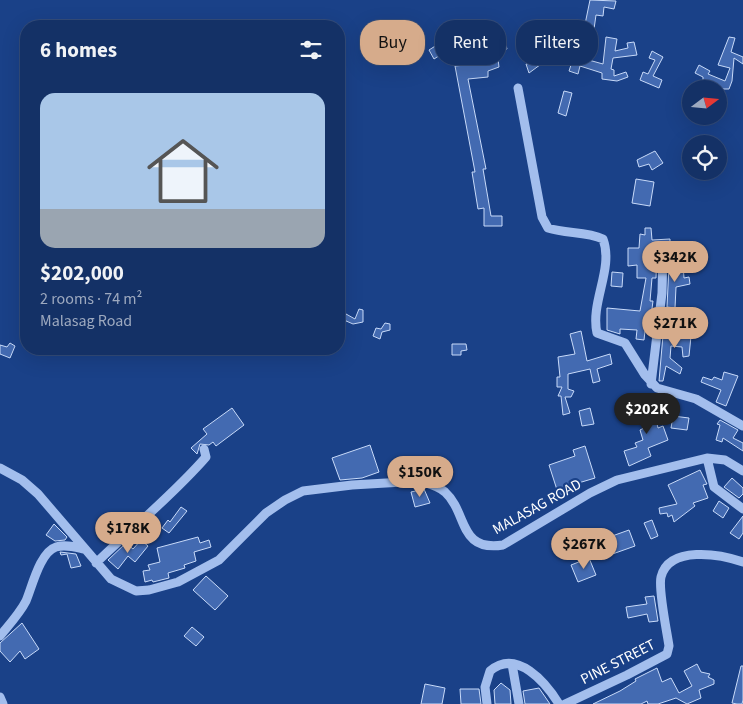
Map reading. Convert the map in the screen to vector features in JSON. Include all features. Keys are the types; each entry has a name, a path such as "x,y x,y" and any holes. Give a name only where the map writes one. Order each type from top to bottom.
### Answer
{"street":[{"path":"518,88 542,217 548,228 567,233 593,234 603,239 606,247 604,273 595,322 597,333 625,343 651,384 656,388 696,399 743,426"},
{"path":"651,384 662,293 663,250"},
{"path":"96,563 135,525 169,498 206,457 204,449"},
{"path":"707,458 714,487 743,509"},
{"name":"MALASAG ROAD","path":"0,468 22,480 38,494 111,579 126,588 136,591 149,590 178,582 219,560 266,513 284,500 303,491 352,485 420,481 437,486 446,493 467,534 481,544 503,545 603,485 707,458 725,460 743,471"},
{"path":"0,636 25,602 33,578 49,552 56,547 67,546 84,549"},
{"name":"PINE STREET","path":"565,704 635,672 667,654 669,646 660,580 667,566 682,557 702,555 743,562"},
{"path":"487,704 485,687 490,671 501,665 512,664 535,674 548,687 559,704"},
{"path":"512,664 519,704"},
{"path":"0,697 2,704"}],"building":[{"path":"590,0 616,1 614,9 604,7 603,16 596,15 595,20 586,20"},
{"path":"606,37 617,39 615,51 628,48 627,43 634,42 637,55 613,58 611,69 614,70 614,76 626,72 628,77 617,81 602,79 602,73 580,66 578,74 569,71 571,65 598,65 598,63 603,64"},
{"path":"729,37 735,38 731,52 743,57 743,64 734,58 732,81 729,89 728,80 725,80 730,68 718,65"},
{"path":"435,46 434,59 429,50"},
{"path":"652,51 663,57 653,76 662,80 659,88 640,80 643,72 648,74 655,60 649,58"},
{"path":"499,65 499,67 488,71 488,77 468,79 486,169 483,169 491,216 502,216 502,226 484,226 484,208 478,209 472,172 475,172 455,66"},
{"path":"526,65 540,65 529,73"},
{"path":"699,65 710,71 708,74 723,80 703,80 703,77 695,73"},
{"path":"564,91 572,93 566,116 558,113"},
{"path":"655,151 663,163 652,170 649,164 639,167 637,160"},
{"path":"636,179 654,182 650,206 632,203"},
{"path":"645,228 651,228 652,240 670,239 670,249 663,244 657,249 656,278 652,278 650,301 653,301 649,332 645,331 644,340 636,339 637,330 620,329 620,334 607,330 607,308 640,311 646,278 637,278 637,265 628,266 628,248 639,248 640,234 645,235"},
{"path":"683,264 684,278 689,277 690,284 676,287 675,308 667,307 669,265"},
{"path":"612,272 623,273 622,287 611,286"},
{"path":"359,309 363,310 363,322 353,324 345,320 345,315 355,319"},
{"path":"385,323 390,324 390,330 382,332 380,339 373,336 376,328 381,329"},
{"path":"693,325 696,335 691,336 689,356 683,357 682,347 671,346 670,358 682,368 680,374 666,366 663,381 659,381 663,335 684,331 683,327"},
{"path":"581,331 587,361 610,354 612,364 597,369 600,381 593,383 590,369 568,374 568,389 574,391 571,397 565,397 570,413 563,415 561,396 558,396 562,387 557,387 557,377 560,377 558,357 575,354 570,334"},
{"path":"10,343 15,346 10,358 0,354 0,345 7,347"},
{"path":"452,344 466,344 467,350 461,351 461,355 452,355"},
{"path":"724,372 738,376 726,406 716,402 721,390 701,382 703,377 712,380 714,377 722,380"},
{"path":"651,398 658,428 663,426 668,440 648,448 651,456 629,466 624,451 637,447 635,443 643,440 640,430 644,428 641,399"},
{"path":"232,408 244,425 216,446 213,442 209,445 200,444 197,454 191,448 207,434 203,429"},
{"path":"590,408 594,424 582,426 579,411"},
{"path":"673,416 689,418 687,430 671,428"},
{"path":"720,420 738,430 733,438 743,443 743,451 723,438 722,442 716,440 720,425 717,424"},
{"path":"370,445 379,472 362,478 340,480 332,458"},
{"path":"585,446 595,478 575,484 577,490 559,496 549,465 575,456 573,450"},
{"path":"700,470 707,484 703,485 708,498 693,503 695,506 674,522 672,515 668,517 667,513 660,514 659,508 677,504 668,485"},
{"path":"732,478 743,488 743,494 739,498 724,487"},
{"path":"424,489 430,503 415,507 411,492"},
{"path":"719,501 729,508 723,518 713,511"},
{"path":"181,507 187,511 169,533 162,528 168,520 170,522"},
{"path":"743,516 743,533 739,539 730,533"},
{"path":"652,520 658,536 651,539 644,523"},
{"path":"54,524 67,537 65,540 55,541 46,535"},
{"path":"629,530 635,546 604,557 598,541"},
{"path":"198,537 200,543 209,540 211,547 194,552 196,561 184,565 185,568 168,573 169,578 145,582 143,571 150,570 148,565 160,562 157,548"},
{"path":"141,540 148,546 135,562 128,556 118,569 108,560 126,543 133,549"},
{"path":"60,552 76,554 81,566 71,568 67,554 61,555"},
{"path":"589,558 596,575 578,582 571,565"},
{"path":"206,576 228,596 215,610 193,590"},
{"path":"654,596 658,621 649,622 647,614 628,618 626,607 647,604 645,597"},
{"path":"22,623 39,649 25,659 20,651 10,662 0,651 0,643"},
{"path":"192,627 204,637 196,646 184,636"},
{"path":"697,664 701,672 710,674 708,677 714,680 714,684 699,690 701,698 687,704 676,698 658,704 648,704 647,701 641,704 593,704 620,691 636,681 635,679 657,668 662,682 671,678 679,693 692,686 684,671"},
{"path":"741,666 743,666 743,700 742,704 737,704 732,703"},
{"path":"501,683 510,690 511,704 495,704 494,690"},
{"path":"425,684 445,688 442,704 421,704"},
{"path":"539,688 550,704 525,704 523,691"},
{"path":"460,689 479,689 481,704 461,704"}]}
